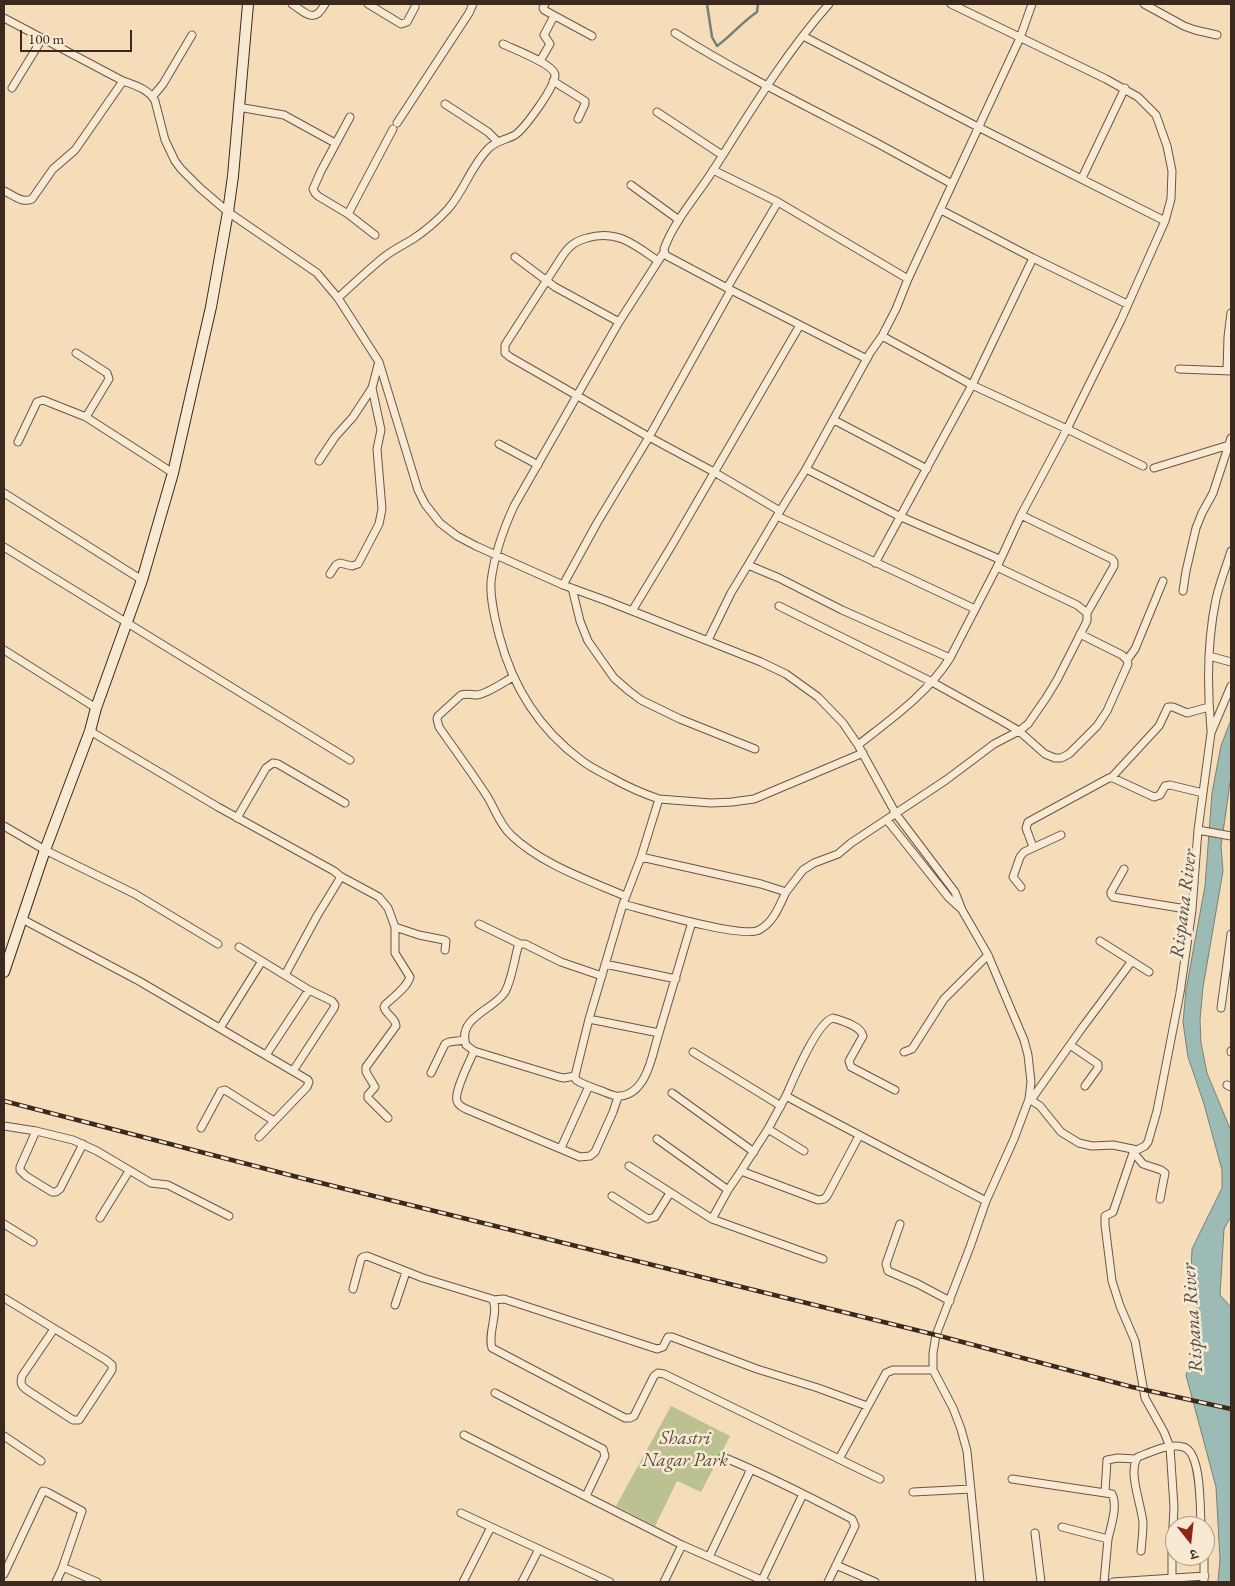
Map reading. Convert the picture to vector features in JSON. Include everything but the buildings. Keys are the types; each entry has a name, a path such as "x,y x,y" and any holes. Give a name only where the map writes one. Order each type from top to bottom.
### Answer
{"main road":[{"path":"4,972 45,850 90,731 96,708 142,580 173,473 210,307 228,212 233,176 247,4"}],"street":[{"path":"292,4 315,16 325,4"},
{"path":"368,4 401,24 407,22 415,7"},
{"path":"348,214 395,126 465,20 473,4"},
{"path":"545,4 544,10 592,36"},
{"path":"829,4 802,36 766,87 679,220 664,247 664,252 619,322 506,524 496,556 491,584 496,623 502,648 519,690 539,720 558,742 582,761 643,794 659,799 711,803 754,799 863,753"},
{"path":"858,745 896,715 932,682 950,658 1021,515 1067,429 1127,304 1164,221 1171,199 1172,171 1167,146 1156,115 1144,102 1125,88 951,4"},
{"path":"708,640 731,593 806,469 896,309 908,279 1020,38 1032,4"},
{"path":"1144,4 1159,7 1190,28 1217,35"},
{"path":"540,61 549,45 544,35 554,16"},
{"path":"4,19 123,82 141,88 153,96 165,140 181,169 228,212 308,266 326,281 379,362 413,476 425,504 435,518 447,529 496,556 563,585 708,640 778,670 810,690 827,706 858,745 896,814 955,892 962,910 988,955 1024,1040 1031,1082 1030,1100"},
{"path":"675,33 715,59 766,87 876,142 952,184"},
{"path":"153,96 163,84 192,35"},
{"path":"802,36 1164,221"},
{"path":"12,88 42,38"},
{"path":"338,298 384,257 414,238 448,209 488,149 498,142 514,136 541,104 555,76 553,71 540,61 504,44"},
{"path":"553,81 585,101 586,104 578,119"},
{"path":"4,191 22,200 28,201 32,199 53,169 75,150 123,82"},
{"path":"1082,178 1125,88"},
{"path":"446,104 488,132 498,142"},
{"path":"238,107 284,115 335,144"},
{"path":"657,112 722,155"},
{"path":"350,118 313,189 314,193 318,196 348,214 375,235"},
{"path":"713,170 778,202 908,279"},
{"path":"631,185 679,220"},
{"path":"563,585 596,523 649,437 778,202"},
{"path":"941,210 1127,304"},
{"path":"658,261 634,244 617,236 595,236 578,241 568,247 506,345 506,352 510,357 577,396 714,472 779,514 875,563 975,610"},
{"path":"664,252 667,256 729,289 867,359"},
{"path":"515,257 546,281 619,322"},
{"path":"875,563 972,385 1033,258"},
{"path":"1179,369 1229,371 1228,337 1231,314"},
{"path":"632,611 800,325"},
{"path":"882,336 972,385 1143,466"},
{"path":"76,353 109,375 108,383 86,417"},
{"path":"318,461 335,437 354,418 372,388 379,362"},
{"path":"330,574 336,565 340,563 352,566 358,564 382,518 377,449 381,430 372,388"},
{"path":"18,442 37,402 41,400 86,417 173,473"},
{"path":"834,420 927,469"},
{"path":"1154,468 1230,441"},
{"path":"1183,591 1196,528 1213,493 1230,441"},
{"path":"499,444 538,465"},
{"path":"806,469 998,563 1077,605 1087,613"},
{"path":"4,493 142,580"},
{"path":"513,677 483,693 461,695 437,719 439,727 487,796 509,834 542,858 624,900 692,922 754,932 765,926 773,917 786,892 803,870 838,854 851,843 946,780 994,744 1019,731 1028,724 1046,698 1087,621 1087,613 1114,566 1114,562 1112,559 1021,515"},
{"path":"4,547 350,760"},
{"path":"1030,1100 1040,1106 1061,1132 1079,1143 1092,1146 1113,1145 1134,1151 1141,1149 1148,1142 1157,1111 1180,993 1192,910 1202,830 1203,793 1211,733 1208,656 1216,600 1231,551"},
{"path":"748,565 779,578 842,610 950,658"},
{"path":"779,606 932,682 1019,731 1039,750 1050,756 1061,758 1069,754 1102,720 1126,669 1127,660 1135,649 1164,581"},
{"path":"572,588 580,621 588,641 614,678 641,700 680,719 755,749"},
{"path":"1080,634 1115,651 1127,660"},
{"path":"4,650 96,708"},
{"path":"1208,656 1231,662"},
{"path":"1211,733 1231,686"},
{"path":"1033,847 1026,828 1028,822 1111,778 1159,726 1168,707 1172,706 1187,713 1209,707"},
{"path":"90,731 237,818 378,897 388,908 395,927 395,953 408,973 410,980 384,1007 385,1012 396,1022 396,1026 366,1066 375,1087 368,1095 368,1098 388,1118"},
{"path":"237,818 266,768 273,763 278,764 345,803"},
{"path":"1111,778 1154,797 1160,795 1165,786 1170,785 1203,793"},
{"path":"659,799 641,857 624,900 589,1018 575,1076 576,1080 618,1097 628,1094 641,1083 651,1062 692,922"},
{"path":"887,820 949,898 962,910"},
{"path":"4,826 45,850 135,894 218,944"},
{"path":"1202,830 1229,836"},
{"path":"1020,887 1013,876 1020,857 1024,852 1033,847 1061,835"},
{"path":"641,857 761,884 786,892"},
{"path":"1124,868 1111,892 1113,897 1192,910"},
{"path":"284,974 340,876"},
{"path":"22,919 139,981 308,1080 309,1084 307,1087 259,1137"},
{"path":"479,924 561,962 602,976"},
{"path":"395,927 419,935 444,940 446,941 445,950"},
{"path":"1221,1008 1231,934"},
{"path":"1100,941 1149,972"},
{"path":"520,944 505,991 497,1000 475,1017 467,1028 466,1045 474,1051 559,1077 575,1076"},
{"path":"239,947 335,1004 293,1071"},
{"path":"904,1052 912,1049 944,999 988,955"},
{"path":"220,1028 262,961"},
{"path":"980,1582 967,1451 953,1408 933,1370 936,1335 986,1201 1030,1100 1132,961"},
{"path":"605,964 676,979"},
{"path":"266,1055 309,990"},
{"path":"589,1018 659,1033"},
{"path":"712,1219 728,1190 768,1129 808,1050 826,1021 833,1018 863,1032 863,1036 849,1061 851,1067 895,1090"},
{"path":"431,1073 445,1044 465,1040"},
{"path":"1070,1045 1098,1064 1098,1068 1085,1086"},
{"path":"474,1051 457,1091 456,1099 458,1103 583,1158 592,1155 606,1130 618,1097"},
{"path":"693,1052 781,1106"},
{"path":"561,1148 588,1086"},
{"path":"201,1128 221,1091 225,1090 274,1121"},
{"path":"672,1093 754,1152"},
{"path":"786,1096 986,1201"},
{"path":"4,1126 36,1131 83,1144 151,1183 168,1185 229,1216"},
{"path":"768,1129 804,1151"},
{"path":"36,1131 20,1170 26,1176 52,1192 60,1189 83,1144"},
{"path":"742,1171 818,1200 824,1199 828,1196 860,1136"},
{"path":"656,1139 728,1190"},
{"path":"1134,1151 1143,1164 1161,1170 1164,1173 1160,1198"},
{"path":"1134,1151 1113,1212 1105,1216 1110,1270 1120,1306 1135,1341 1146,1401 1161,1425 1170,1447 1174,1507 1172,1578"},
{"path":"629,1166 712,1219 823,1259"},
{"path":"100,1218 129,1171"},
{"path":"612,1196 648,1219 653,1218 670,1193"},
{"path":"4,1224 33,1242"},
{"path":"900,1224 886,1264 888,1272 918,1284 950,1301"},
{"path":"353,1289 363,1257 367,1256 406,1272 494,1300 504,1299 657,1349 662,1347 668,1338 672,1337 757,1369 867,1406"},
{"path":"395,1305 406,1272"},
{"path":"4,1298 106,1360 112,1365 112,1370 79,1420 73,1420 27,1390 21,1383 22,1376 54,1329"},
{"path":"494,1300 492,1348 625,1418 634,1416 654,1376 660,1373 880,1479"},
{"path":"839,1459 888,1371 933,1370"},
{"path":"495,1394 605,1451 605,1456 586,1496"},
{"path":"464,1435 682,1545 764,1581 803,1494"},
{"path":"4,1436 41,1461"},
{"path":"1106,1492 1107,1460 1118,1458 1136,1459 1147,1453 1170,1447 1185,1447 1193,1455 1196,1464 1201,1516"},
{"path":"723,1457 803,1494 854,1521 854,1526 828,1582"},
{"path":"1136,1459 1134,1469 1143,1523 1141,1550"},
{"path":"709,1557 751,1469"},
{"path":"1012,1479 1112,1494 1114,1499 1104,1582"},
{"path":"913,1492 971,1490"},
{"path":"4,1574 43,1491 82,1512 56,1582"},
{"path":"461,1514 610,1582"},
{"path":"1062,1527 1108,1539"},
{"path":"463,1582 491,1528"},
{"path":"1035,1533 1042,1582"},
{"path":"664,1582 682,1545"},
{"path":"522,1582 539,1549"},
{"path":"836,1565 875,1582"},
{"path":"1113,1582 1142,1582 1172,1578 1204,1579 1204,1566"},
{"path":"62,1569 69,1569 98,1582"}],"green space":[{"name":"Shastri Nagar Park","path":"671,1406 730,1436 701,1492 677,1481 655,1526 616,1506"}],"water":[{"path":"1231,720 1231,776 1221,846 1223,871 1203,987 1200,1020 1201,1043 1207,1073 1231,1131 1231,1216 1224,1229 1220,1295 1231,1307 1231,1582 1218,1582 1220,1559 1216,1487 1186,1375 1199,1338 1198,1316 1191,1274 1192,1249 1222,1188 1222,1170 1204,1104 1188,1057 1183,1022 1186,990 1205,886 1212,793 1221,746"}],"waterway":[{"path":"707,4 712,37 717,46 757,12 758,4"}],"railway":[{"path":"4,1101 305,1179 936,1335 1132,1387 1231,1409"}],"water label":[{"name":"Rispana River","path":"1184,904"},
{"name":"Rispana River","path":"1193,1318"}]}
